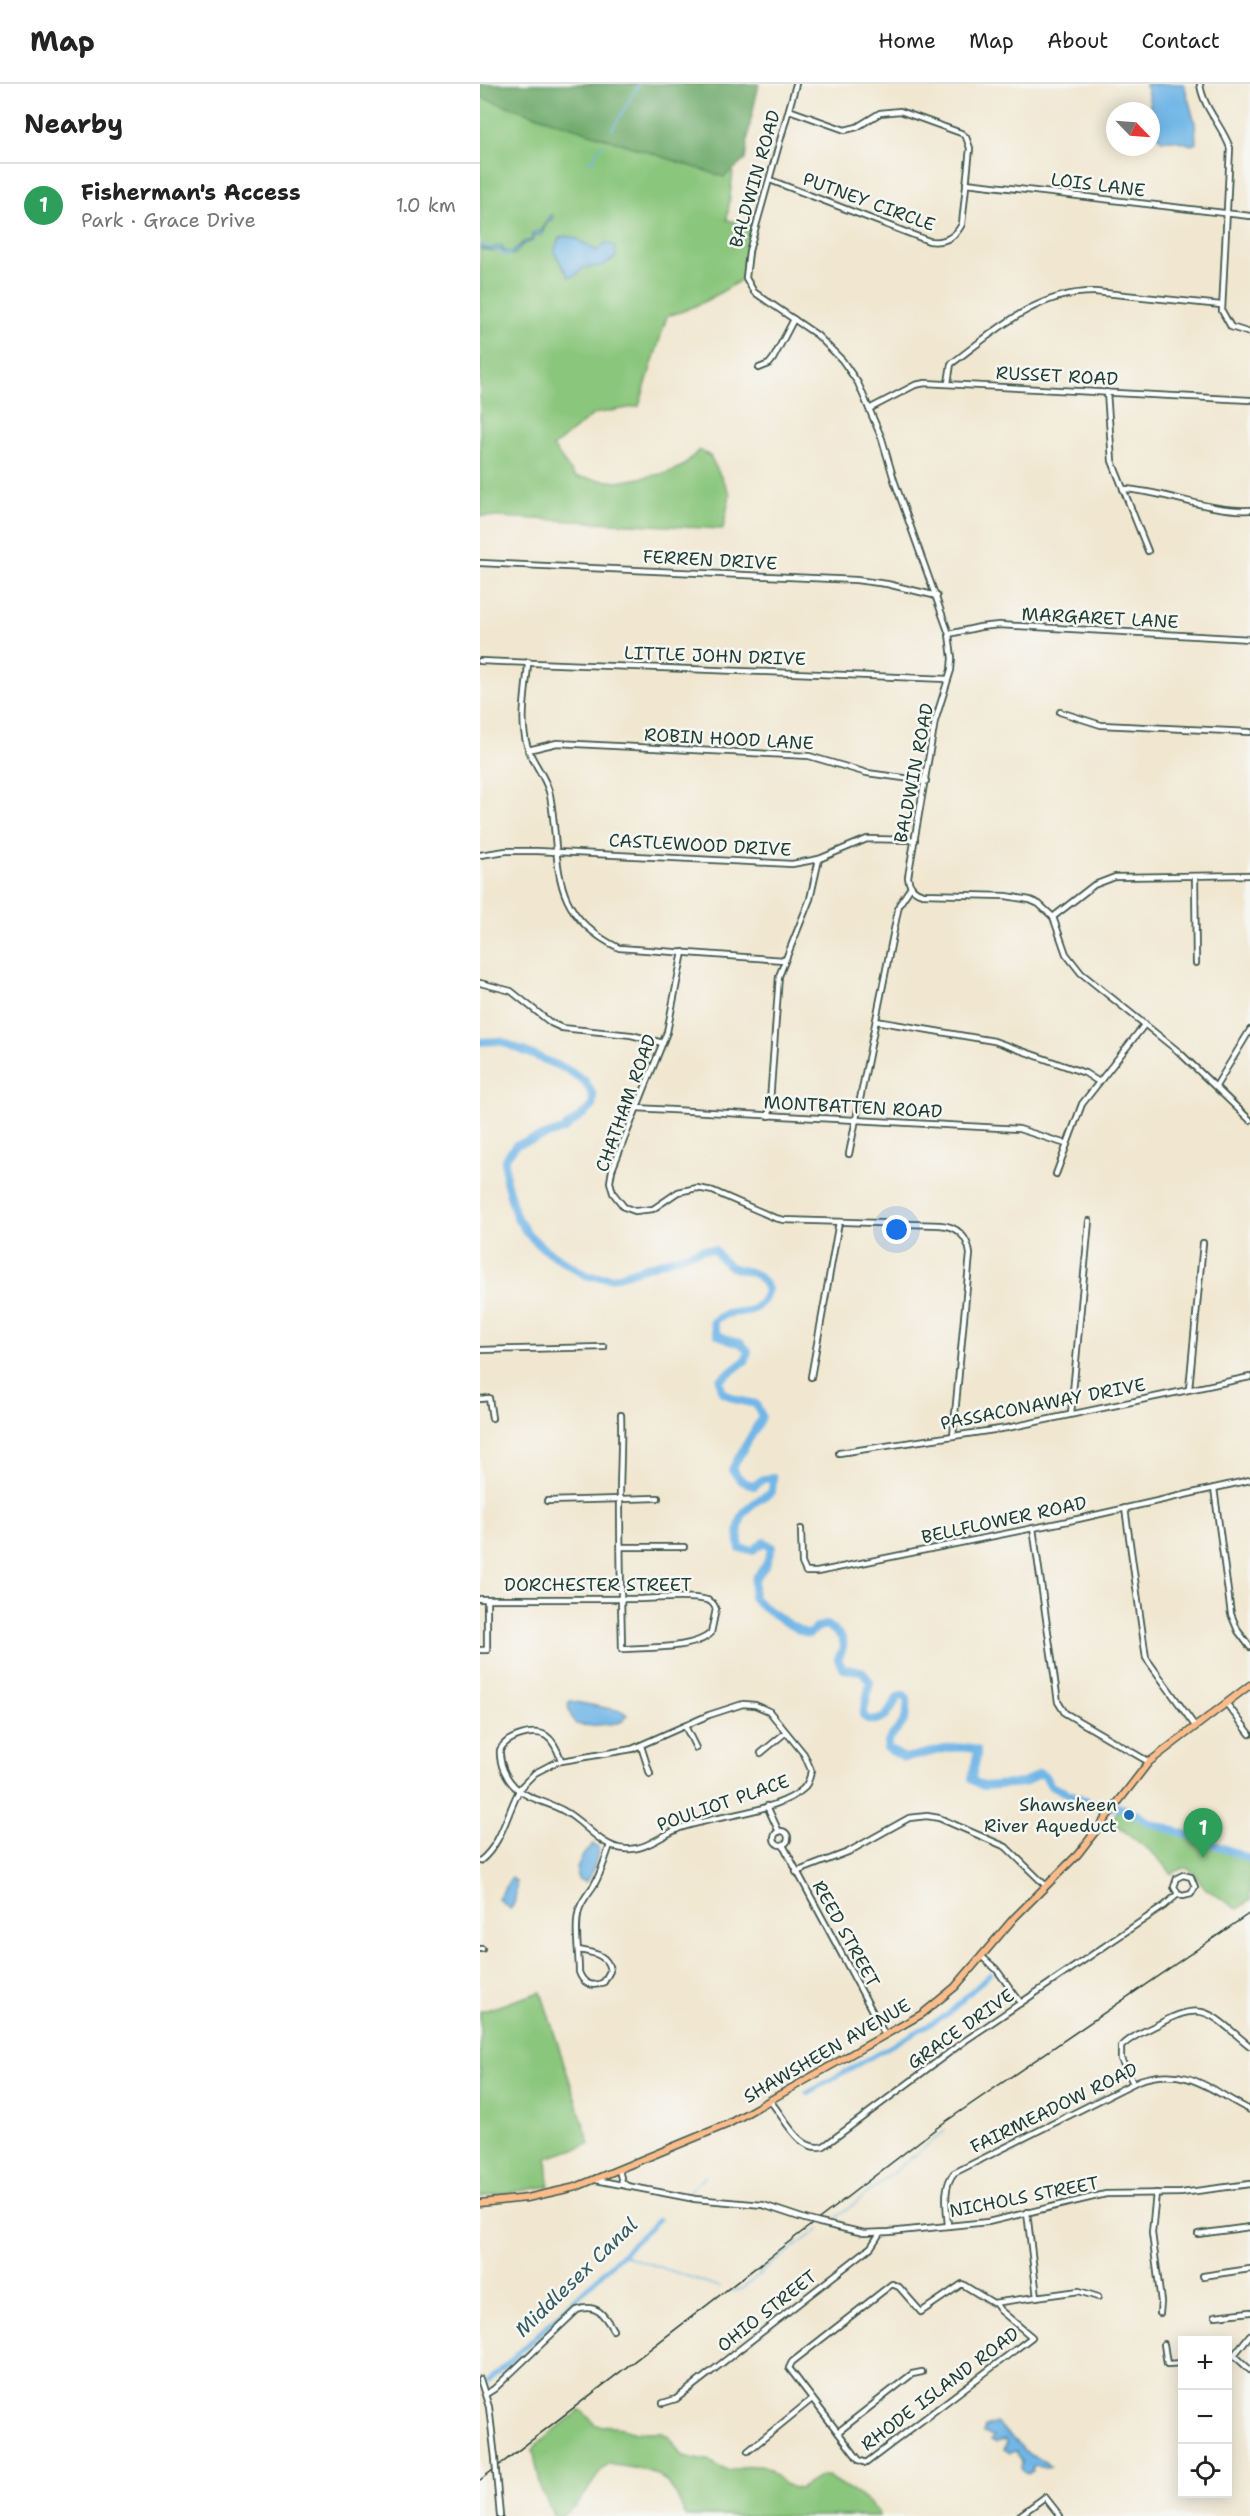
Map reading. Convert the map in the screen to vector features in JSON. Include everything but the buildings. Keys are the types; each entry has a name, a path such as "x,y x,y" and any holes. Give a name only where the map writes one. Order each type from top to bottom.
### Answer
{"main road":[{"name":"SHAWSHEEN AVENUE","path":"480,2203 559,2192 596,2180 728,2124 886,2035 940,2001 1004,1928 1078,1854 1149,1762 1250,1685"}],"street":[{"name":"BALDWIN ROAD","path":"796,84 749,250 747,278 759,298 817,335 842,360 858,383 949,634 952,658 935,721 908,877 911,888"},
{"path":"1200,84 1208,107 1230,148 1221,305 1229,326 1237,331 1250,333"},
{"name":"PUTNEY CIRCLE","path":"770,180 868,219 934,242 949,239 960,229 970,148 966,137 957,131 900,111 880,113 858,127 845,130 789,110"},
{"name":"LOIS LANE","path":"966,183 1250,216"},
{"path":"948,384 951,364 1017,315 1051,298 1074,293 1095,292 1221,305"},
{"path":"759,368 769,364 773,359 794,319"},
{"name":"RUSSET ROAD","path":"869,409 915,385 948,384 1250,400"},
{"path":"1107,392 1112,461 1148,551"},
{"path":"1123,489 1145,491 1228,510 1250,510"},
{"name":"FERREN DRIVE","path":"480,563 856,580 887,584 937,596"},
{"name":"MARGARET LANE","path":"949,634 980,627 999,626 1250,639"},
{"name":"LITTLE JOHN DRIVE","path":"480,661 948,679"},
{"path":"528,662 525,724 528,750 549,791 564,897 574,912 598,935 619,948 784,960"},
{"path":"1060,712 1101,724 1250,732"},
{"name":"ROBIN HOOD LANE","path":"528,750 557,743 809,756 867,773 926,781"},
{"name":"CASTLEWOOD DRIVE","path":"480,855 506,851 556,851 792,864 819,859 867,839 915,840"},
{"path":"769,1116 777,992 784,960 810,899 819,859"},
{"path":"1053,917 1094,885 1107,879 1123,876 1250,875"},
{"path":"1195,876 1196,963"},
{"path":"849,1154 899,905 911,888 917,893 929,895 996,896 1025,899 1039,904 1053,917 1062,945 1073,964 1216,1086 1250,1120"},
{"name":"CHATHAM ROAD","path":"683,952 663,1043 610,1176 613,1193 624,1207 635,1211 647,1211 678,1192 697,1188 713,1191 775,1218 945,1225 955,1229 966,1240 970,1260 953,1436"},
{"path":"480,983 511,991 551,1023 562,1028 640,1037 663,1043"},
{"path":"876,1021 993,1041 1085,1073 1099,1082"},
{"path":"1056,1174 1082,1104 1145,1024"},
{"path":"1216,1086 1250,1030"},
{"name":"MONTBATTEN ROAD","path":"636,1108 1020,1129 1066,1144"},
{"path":"1071,1414 1089,1221"},
{"path":"811,1377 839,1222"},
{"path":"1189,1389 1203,1243"},
{"path":"480,1350 604,1347"},
{"name":"PASSACONAWAY DRIVE","path":"839,1453 1007,1428 1250,1377"},
{"path":"480,1399 489,1398 492,1418"},
{"path":"621,1415 621,1599"},
{"name":"BELLFLOWER ROAD","path":"801,1529 802,1563 806,1572 828,1570 1250,1480"},
{"path":"1214,1488 1231,1614 1250,1647"},
{"path":"547,1501 658,1498"},
{"path":"1125,1508 1146,1658 1195,1726"},
{"path":"1033,1528 1058,1702 1065,1713 1149,1762"},
{"path":"621,1548 684,1547"},
{"name":"DORCHESTER STREET","path":"480,1599 621,1599 699,1599 714,1604 715,1620 710,1634 703,1639 681,1645 622,1649 621,1599"},
{"path":"480,1650 487,1650 487,1599"},
{"path":"1226,1703 1250,1734"},
{"name":"POULIOT PLACE","path":"519,1791 535,1773 561,1760 603,1755 641,1746 732,1706 751,1704 768,1710 807,1758 810,1777 798,1793 767,1806 689,1825 638,1848 625,1849 610,1845"},
{"path":"685,1726 696,1748"},
{"path":"561,1760 553,1743 541,1732 528,1732 506,1742 501,1748 500,1760 508,1778 519,1791 568,1813 610,1845 594,1884 580,1907 579,1950 579,1972 583,1980 592,1985 604,1982 610,1971 608,1962 601,1956 579,1950"},
{"path":"761,1753 785,1733"},
{"path":"641,1746 650,1774"},
{"path":"480,1861 493,1848 519,1791"},
{"name":"REED STREET","path":"767,1806 779,1832"},
{"path":"796,1872 848,1852 909,1818 927,1815 1006,1847 1046,1886"},
{"name":"REED STREET","path":"779,1832 784,1832 788,1836 783,1845"},
{"name":"REED STREET","path":"779,1832 775,1835 775,1841 783,1845 886,2035"},
{"name":"GRACE DRIVE","path":"1183,1875 1191,1877 1195,1883 1194,1891 1185,1896 1178,1894 1174,1887 1177,1878 1183,1875"},
{"name":"GRACE DRIVE","path":"770,2101 803,2143 814,2148 824,2146 926,2069 1164,1906 1178,1894"},
{"path":"981,1956 996,1969 1021,2003"},
{"path":"1133,2083 1120,2057 1121,2047 1180,2012 1193,2010 1207,2013 1250,2046"},
{"name":"FAIRMEADOW ROAD","path":"948,2226 947,2189 954,2173 1133,2083 1158,2075 1185,2076 1205,2084 1250,2110"},
{"path":"619,2170 622,2182 629,2187"},
{"name":"NICHOLS STREET","path":"596,2180 699,2199 763,2205 856,2232 880,2233 988,2222 1106,2194 1189,2193 1250,2184"},
{"path":"1156,2193 1152,2233 1161,2299 1160,2313"},
{"path":"1027,2212 1037,2297"},
{"path":"1198,2234 1250,2227"},
{"name":"OHIO STREET","path":"663,2403 676,2399 871,2247 880,2233"},
{"path":"1203,2276 1250,2269"},
{"path":"922,2372 912,2374 838,2432 790,2370 790,2364 890,2285 896,2285 921,2312 962,2284 988,2301 995,2302 1079,2291 1098,2297"},
{"name":"RHODE ISLAND ROAD","path":"838,2432 864,2463 1032,2337 999,2310 995,2302"},
{"path":"486,2394 577,2310 586,2307 597,2309 603,2313 613,2330"},
{"path":"1215,2316 1250,2312"},
{"path":"1250,2335 1234,2355 1250,2370"},
{"path":"1164,2344 1167,2364 1178,2363"},
{"path":"480,2379 490,2415 501,2516"},
{"path":"748,2451 812,2398"},
{"path":"1019,2516 1045,2497 1060,2516"}],"green space":[{"path":"480,84 727,157 733,172 727,220 754,226 742,279 715,296 667,316 639,406 594,414 553,447 575,477 618,482 667,473 683,466 699,450 710,456 730,494 723,529 480,516"},
{"path":"480,84 759,84 745,160 724,177 480,97"},
{"path":"1120,1808 1138,1815 1149,1823 1198,1838 1250,1859 1250,1900 1237,1909 1205,1888 1189,1869 1185,1868 1172,1874 1153,1853 1111,1821"},
{"path":"541,1992 590,2144 547,2158 549,2186 480,2197 480,2012"},
{"path":"581,2410 596,2425 623,2428 635,2432 661,2432 671,2439 682,2456 711,2462 727,2471 752,2465 765,2466 785,2484 800,2489 821,2476 828,2476 866,2500 878,2511 879,2516 686,2516 675,2493 660,2477 645,2470 609,2464 596,2477 573,2508 557,2516 553,2514 541,2489 533,2450 538,2443"}],"water":[{"path":"1146,84 1184,84 1195,123 1196,143 1192,145 1160,139 1160,102 1150,102"},
{"path":"552,214 553,220 548,221 541,235 534,235 533,241 522,245 515,254 506,255 500,249 494,251 480,249 480,247 488,249 502,245 503,250 512,253 523,242 531,240 532,233 541,231"},
{"path":"566,236 575,238 597,251 605,243 615,246 616,257 602,266 583,268 576,275 569,277 554,252 559,238"},
{"path":"570,1701 622,1711 627,1715 623,1721 618,1723 578,1724 570,1714 568,1704"},
{"path":"593,1844 598,1847 597,1856 585,1882 578,1879 578,1865"},
{"path":"511,1878 516,1881 516,1892 510,1909 498,1899"},
{"path":"996,2423 1030,2455 1046,2462 1051,2467 1037,2466 1032,2468 1033,2472 1027,2474 1021,2469 1022,2462 1016,2451 1009,2453 1003,2449 1007,2444 1006,2440 995,2442 991,2440 994,2436 983,2433 985,2427"}],"waterway":[{"path":"612,130 639,84"},
{"path":"588,161 595,160 596,152 603,144"},
{"path":"480,243 491,248"},
{"path":"498,252 505,255 510,254"},
{"path":"480,1042 500,1041 566,1069 585,1081 593,1095 592,1107 563,1130 516,1145 505,1159 506,1181 516,1216 527,1233 544,1249 587,1276 612,1278 703,1249 715,1250 730,1266 758,1276 768,1289 757,1307 721,1316 713,1322 717,1334 730,1341 741,1343 748,1351 746,1360 720,1380 722,1392 737,1400 756,1404 762,1416 732,1470 742,1481 754,1486 763,1479 773,1478 772,1492 748,1508 740,1521 740,1549 753,1550 764,1542 772,1547 766,1565 755,1579 753,1597 757,1601 804,1632 809,1634 818,1627 826,1625 840,1636 843,1648 838,1659 843,1669 862,1671 870,1682 863,1715 868,1720 883,1717 890,1711 898,1697 904,1695 907,1698 905,1717 888,1742 887,1748 904,1758 958,1747 977,1750 972,1780 983,1786 1024,1783 1040,1773 1045,1776 1051,1786 1093,1804 1122,1808 1149,1823 1198,1838 1250,1859"},
{"name":"Middlesex Canal","path":"807,2093 948,2014 990,1974"},
{"path":"835,2219 945,2131"},
{"name":"Middlesex Canal","path":"689,2191 706,2176"},
{"name":"Middlesex Canal","path":"488,2382 659,2219"},
{"path":"731,2291 742,2289 819,2229"},
{"path":"620,2254 720,2287"}],"railway":[{"path":"480,2480 942,2124 1250,1913"}],"place":[{"name":"Shawsheen River Aqueduct","path":"1129,1815"},
{"name":"Fisherman's Access","path":"1203,1858"}]}
